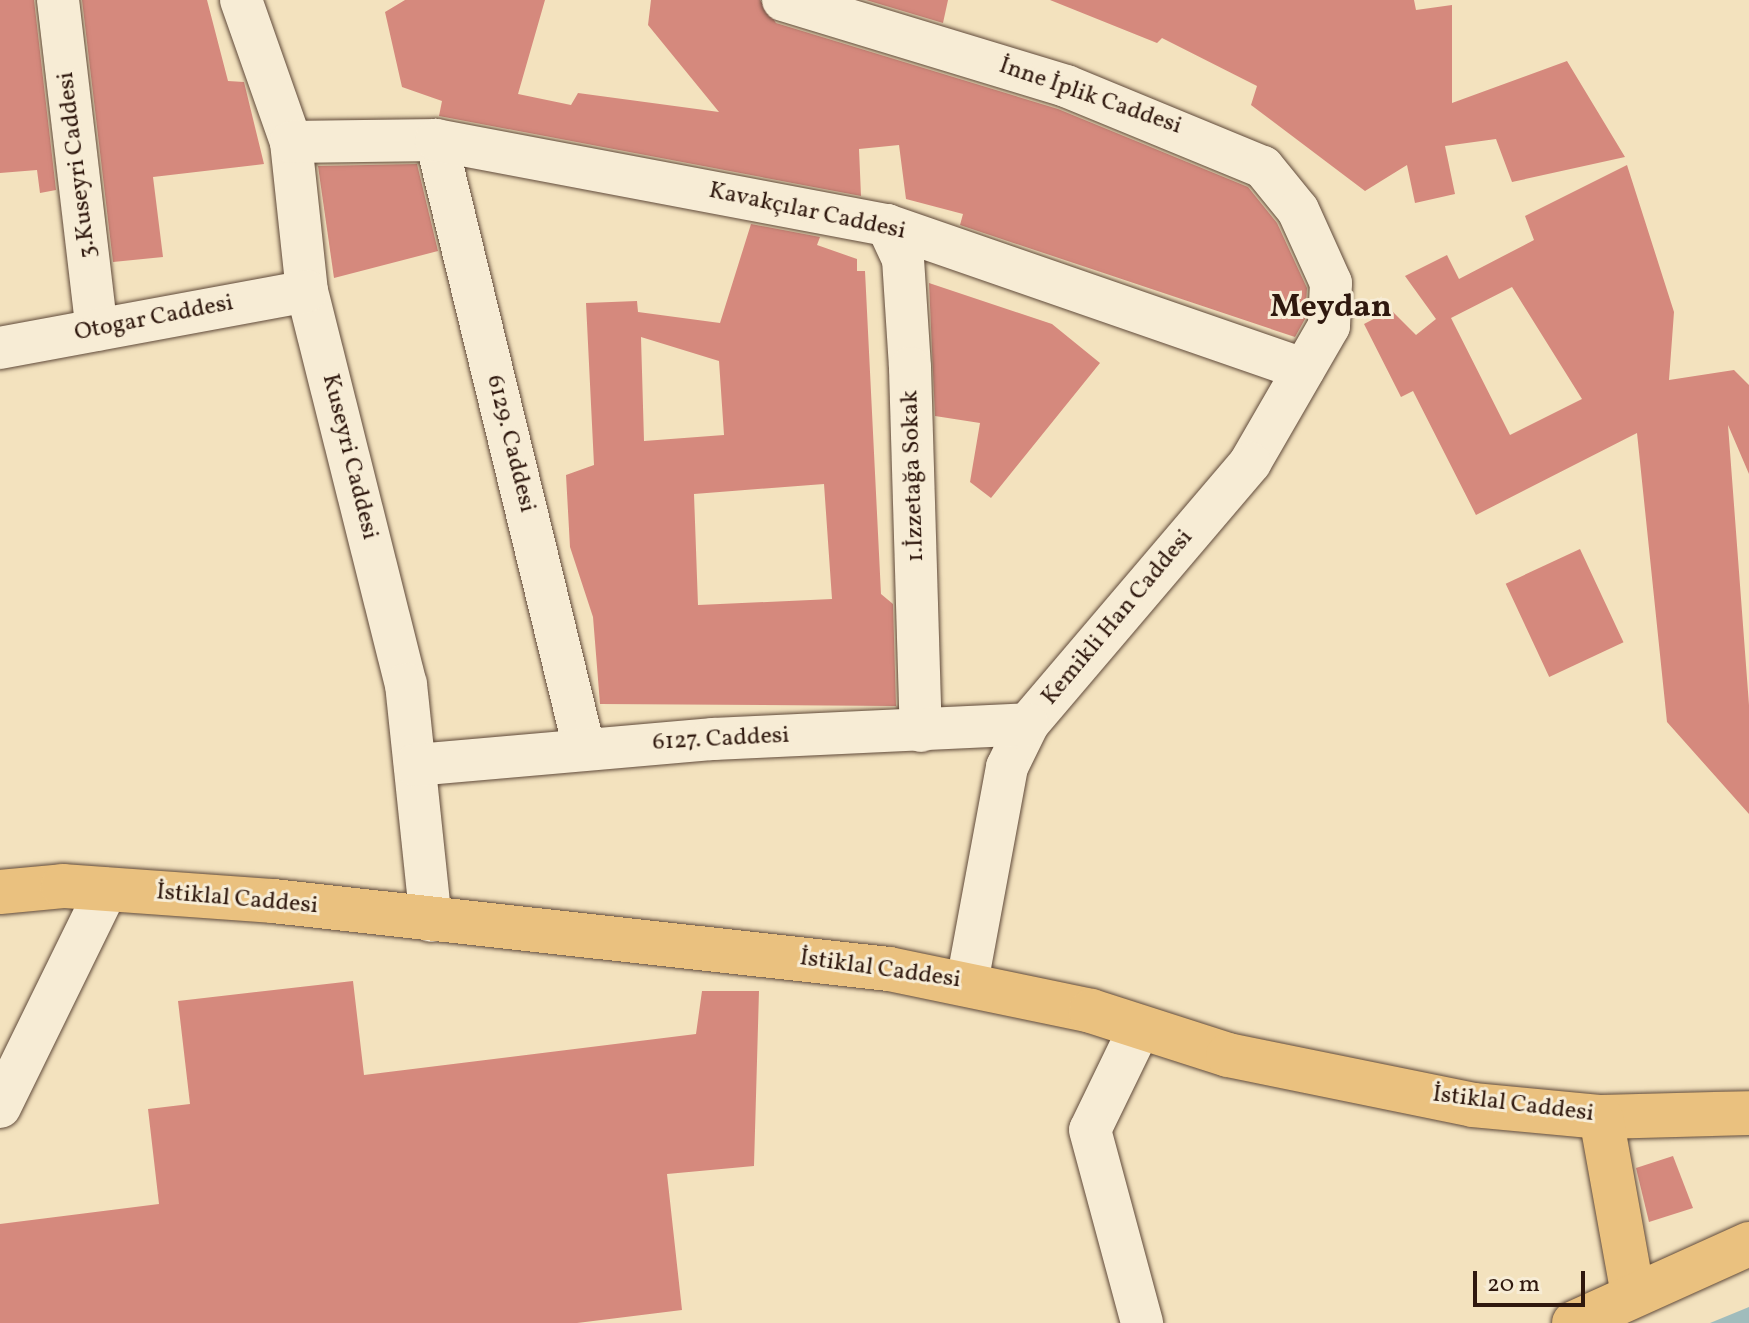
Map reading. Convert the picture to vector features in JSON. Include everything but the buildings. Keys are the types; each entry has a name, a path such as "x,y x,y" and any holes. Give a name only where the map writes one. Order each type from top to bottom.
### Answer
{"main road":[{"name":"İstiklal Caddesi","path":"0,892 107,889 431,921 967,982 1140,1027 1228,1055 1457,1102 1601,1117 1749,1113"},
{"path":"1601,1117 1633,1294"},
{"path":"1574,1323 1749,1244"}],"street":[{"name":"3.Kuseyri Caddesi","path":"58,0 97,330"},
{"name":"Kuseyri Caddesi","path":"241,0 291,142 307,291 406,684 431,921"},
{"name":"İnne İplik Caddesi","path":"783,0 1066,86 1263,167 1298,210 1331,283"},
{"name":"Kavakçılar Caddesi","path":"291,142 436,140 887,225 1304,369"},
{"name":"6129. Caddesi","path":"436,140 584,748"},
{"name":"1.İzzetağa Sokak","path":"887,225 903,259 910,368 921,731"},
{"name":"Kemikli Han Caddesi","path":"967,982 1007,767 1028,724 1250,463 1329,326 1331,283"},
{"name":"Otogar Caddesi","path":"0,348 307,291"},
{"name":"6127. Caddesi","path":"415,765 584,748 1028,724"},
{"path":"0,1107 107,889"},
{"path":"1140,1027 1090,1130 1142,1323"}],"water":[{"path":"1749,1307 1749,1323 1710,1323"}],"district":[{"name":"Meydan","path":"1331,308"}]}
